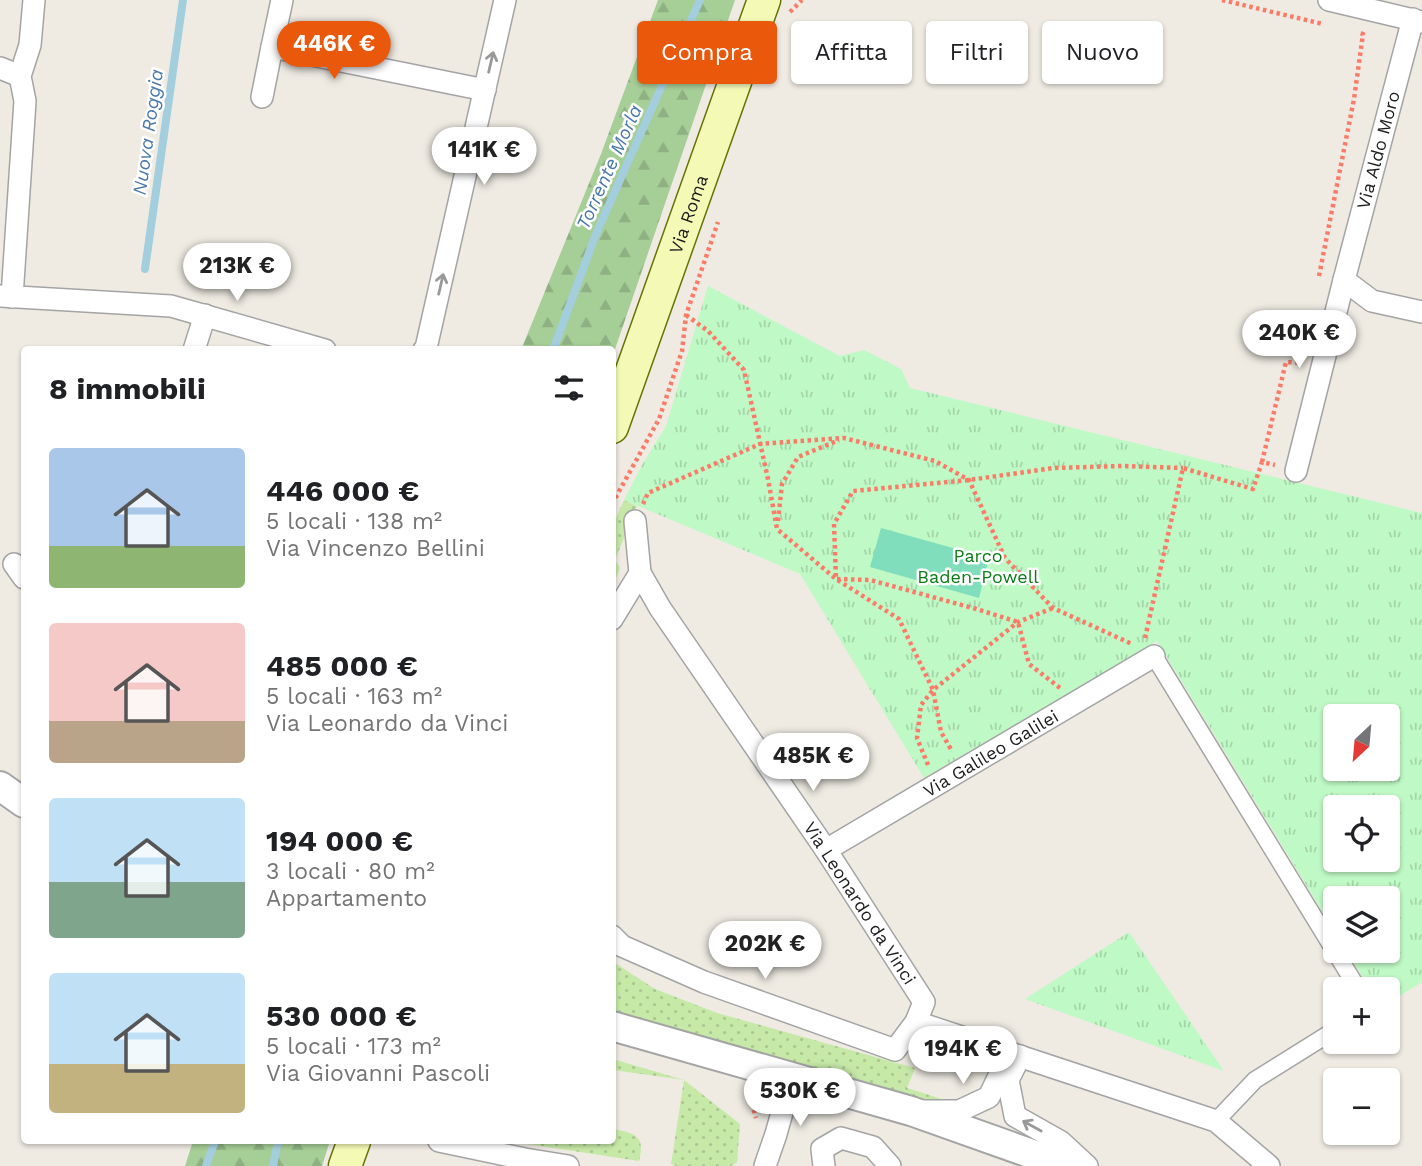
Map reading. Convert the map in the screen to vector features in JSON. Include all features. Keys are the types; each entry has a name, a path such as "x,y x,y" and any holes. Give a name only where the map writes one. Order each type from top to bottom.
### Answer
{"main road":[{"name":"Via Roma","path":"616,417 777,6"},
{"path":"345,1166 353,1144"}],"street":[{"path":"34,0 30,45 20,76 25,101 6,296 172,306 311,346"},
{"path":"262,97 282,0"},
{"path":"426,346 505,0"},
{"path":"1329,0 1418,21"},
{"name":"Via Aldo Moro","path":"1296,471 1344,281 1418,21"},
{"path":"272,47 485,90"},
{"path":"0,68 20,76"},
{"path":"1344,281 1372,301 1422,312"},
{"path":"195,346 205,315"},
{"name":"Via Leonardo da Vinci","path":"635,521 640,573 660,608 826,850 924,1002 916,1022"},
{"path":"616,612 640,573"},
{"path":"1154,656 1351,977"},
{"name":"Via Galileo Galilei","path":"826,850 1154,656"},
{"path":"0,786 21,801"},
{"path":"616,940 622,947 704,982 895,1050 916,1022 1216,1121 1269,1166"},
{"path":"616,1027 911,1111 1066,1166"},
{"path":"1216,1121 1255,1080 1323,1038"},
{"path":"911,1111 959,1111 989,1097 1015,1055"},
{"path":"1015,1055 1008,1080 1015,1116 1061,1142 1087,1166"},
{"path":"765,1166 792,1077"},
{"path":"824,1166 822,1149 841,1138 873,1147 890,1166"},
{"path":"453,1144 568,1166"}],"path":[{"path":"777,6 794,0"},
{"path":"777,6 802,0"},
{"path":"1222,0 1329,25"},
{"path":"1317,285 1362,47 1363,34 1353,31"},
{"path":"616,497 659,419 682,351 686,315 722,209"},
{"path":"686,315 708,331 744,370 777,529 836,579 899,619 933,690 941,732 962,769"},
{"path":"836,579 834,524 853,491 969,480 1053,468 1122,466 1183,468 1253,489 1286,362 1301,364 1304,351"},
{"path":"777,529 782,484 798,457 845,438"},
{"path":"635,521 648,493 760,444 845,438 935,461 969,480 1005,558 1054,608 1143,649 1183,468"},
{"path":"1262,462 1296,471"},
{"path":"836,579 870,580 1018,622"},
{"path":"936,785 917,738 921,705 933,690 1018,622 1054,608"},
{"path":"1018,622 1029,664 1077,702"}],"green space":[{"path":"658,0 735,0 728,21 650,21"},
{"path":"637,57 637,84 706,84 616,346 523,346 601,154"},
{"name":"Parco Baden-Powell","path":"708,286 840,356 864,350 901,369 910,388 1422,513 1422,982 1400,996 1400,977 1363,977 1354,963 1400,963 1400,886 1323,886 1323,912 1157,641 924,778 800,574 624,500 666,426"},
{"path":"624,500 637,506 616,558 616,518"},
{"path":"881,528 989,558 979,598 870,567"},
{"path":"616,562 620,568 616,578"},
{"path":"1129,932 1224,1071 1025,999"},
{"path":"616,964 655,989 717,1013 915,1068 907,1088 948,1101 932,1103 616,1017"},
{"path":"616,1060 684,1080 616,1070"},
{"path":"684,1080 740,1124 737,1162 731,1166 671,1164"},
{"path":"616,1130 633,1134 640,1141 639,1161 528,1144 616,1144"},
{"path":"192,1144 329,1144 322,1166 185,1166"}],"waterway":[{"name":"Nuova Roggia","path":"145,269 183,0"},
{"name":"Torrente Morla","path":"554,346 596,234 700,0"},
{"name":"Nuova Roggia","path":"206,1166 214,1144"},
{"name":"Torrente Morla","path":"273,1166 277,1144"}]}
